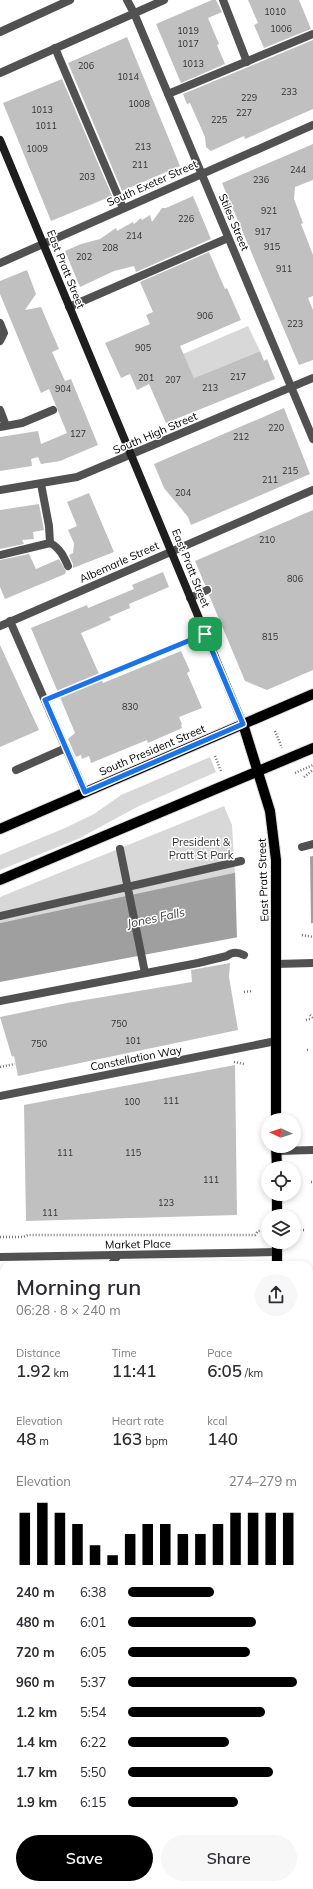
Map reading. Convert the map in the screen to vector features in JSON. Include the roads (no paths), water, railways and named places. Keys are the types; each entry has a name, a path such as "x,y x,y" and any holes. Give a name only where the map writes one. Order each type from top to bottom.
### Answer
{"main road":[{"name":"East Pratt Street","path":"0,140 243,724 270,812 276,860 276,1113"},
{"name":"South President Street","path":"0,829 313,694"},
{"path":"0,880 313,748"},
{"path":"277,1249 277,1261"}],"street":[{"path":"0,32 70,0"},
{"name":"Stiles Street","path":"127,0 134,13 313,439"},
{"path":"0,73 164,0"},
{"path":"223,0 246,62"},
{"path":"168,94 313,34"},
{"path":"55,48 123,208"},
{"name":"South Exeter Street","path":"0,263 42,243 313,125"},
{"path":"69,307 228,238"},
{"path":"0,323 4,332 0,341"},
{"name":"South High Street","path":"0,490 77,477 313,378"},
{"path":"0,410 3,426 22,423 53,410"},
{"path":"41,484 49,526 50,543"},
{"name":"Albemarle Street","path":"0,626 313,490"},
{"path":"0,555 50,543 56,546 68,566"},
{"path":"190,598 207,590"},
{"path":"10,621 85,792"},
{"path":"16,770 66,748"},
{"path":"302,847 313,844"},
{"path":"120,849 145,973"},
{"path":"0,916 241,861"},
{"path":"0,1001 227,956 231,953 239,953 244,955"},
{"path":"276,964 313,963"},
{"name":"Constellation Way","path":"0,1096 276,1041"},
{"path":"301,1150 313,1150"},
{"name":"Market Place","path":"0,1257 118,1255 261,1248"},
{"path":"114,1261 118,1255"}],"water":[{"name":"Jones Falls","path":"313,856 313,923 0,982 0,923"}],"park label":[{"name":"President & Pratt St Park","path":"201,848"}]}
